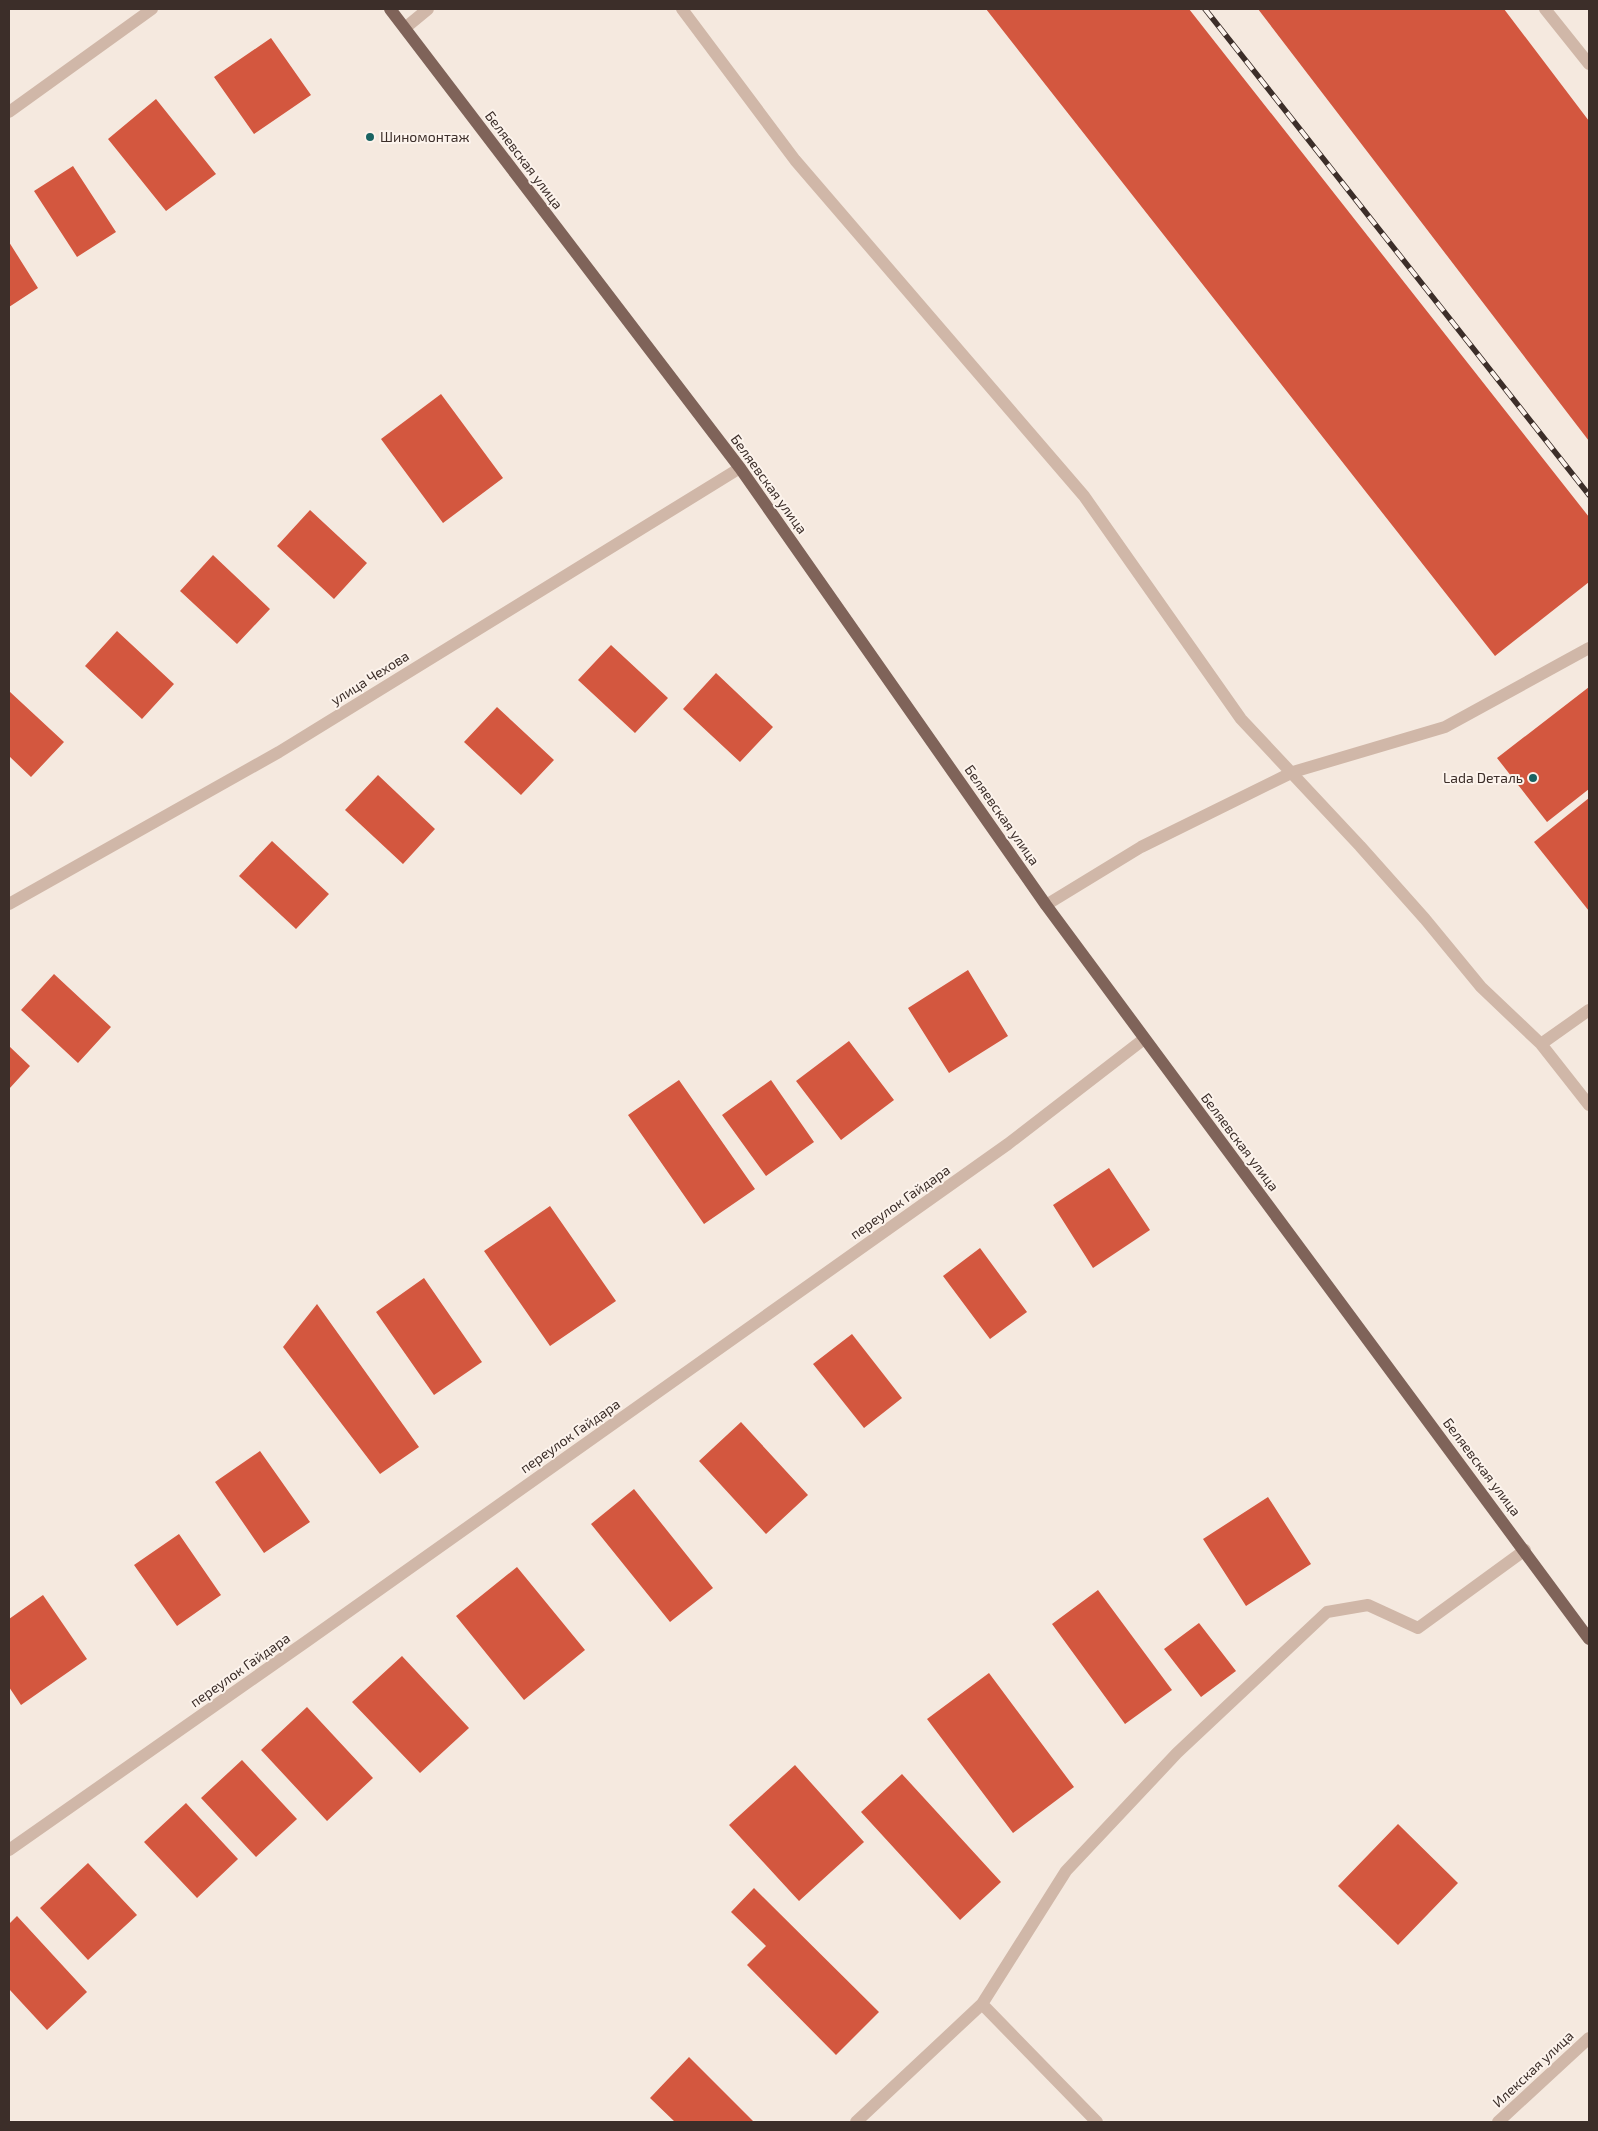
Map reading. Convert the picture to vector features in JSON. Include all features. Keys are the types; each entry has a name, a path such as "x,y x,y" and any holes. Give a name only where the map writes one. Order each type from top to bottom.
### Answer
{"main road":[{"name":"Беляевская улица","path":"390,9 740,468 1046,905 1589,1639"}],"street":[{"path":"9,112 152,9"},
{"path":"405,28 428,9"},
{"path":"682,9 796,160 1084,496 1241,719 1293,772 1425,919 1480,987 1541,1044 1589,1105"},
{"path":"1545,9 1589,64"},
{"name":"улица Чехова","path":"9,904 279,752 740,468"},
{"path":"1046,905 1141,846 1293,772 1445,727 1589,648"},
{"path":"1541,1044 1589,1010"},
{"name":"переулок Гайдара","path":"9,1850 307,1642 1008,1144 1144,1039"},
{"path":"856,2122 982,2004 1066,1871 1177,1753 1327,1612 1368,1605 1418,1628 1525,1550"},
{"path":"982,2004 1097,2122"},
{"name":"Илекская улица","path":"1506,2120 1589,2038"}],"building":[{"path":"986,9 1189,9 1589,517 1589,582 1495,656"},
{"path":"1258,9 1504,9 1589,121 1589,441"},
{"path":"271,38 311,95 254,134 214,77"},
{"path":"156,99 216,174 166,211 108,139"},
{"path":"73,166 116,232 77,257 34,191"},
{"path":"9,242 38,288 9,307"},
{"path":"441,394 503,478 443,523 381,439"},
{"path":"310,510 367,563 334,599 277,546"},
{"path":"213,555 270,609 237,644 180,591"},
{"path":"117,631 174,684 142,719 85,666"},
{"path":"611,645 668,698 635,733 578,680"},
{"path":"716,673 773,727 740,762 683,709"},
{"path":"1589,687 1589,789 1547,822 1497,758"},
{"path":"9,691 64,742 31,777 9,756"},
{"path":"497,707 554,760 521,795 464,742"},
{"path":"378,775 435,829 403,864 345,810"},
{"path":"1589,798 1589,911 1534,842"},
{"path":"272,841 329,894 296,929 239,876"},
{"path":"968,970 1008,1036 949,1073 908,1008"},
{"path":"54,974 111,1027 78,1063 21,1010"},
{"path":"849,1041 894,1100 841,1140 796,1081"},
{"path":"9,1046 30,1066 9,1089"},
{"path":"679,1080 755,1189 704,1224 628,1115"},
{"path":"771,1080 814,1142 766,1176 722,1115"},
{"path":"1109,1168 1150,1230 1093,1268 1053,1205"},
{"path":"550,1206 616,1301 550,1346 484,1251"},
{"path":"980,1248 1027,1312 990,1339 943,1276"},
{"path":"424,1278 482,1362 434,1395 376,1312"},
{"path":"317,1304 419,1447 380,1474 283,1347"},
{"path":"852,1334 902,1398 864,1428 813,1364"},
{"path":"741,1422 808,1495 766,1534 699,1461"},
{"path":"260,1451 310,1522 264,1553 215,1482"},
{"path":"634,1489 713,1588 670,1622 591,1524"},
{"path":"1268,1497 1311,1564 1246,1606 1203,1539"},
{"path":"179,1534 221,1595 177,1626 134,1565"},
{"path":"517,1567 585,1650 524,1700 456,1616"},
{"path":"1098,1590 1172,1690 1125,1724 1052,1624"},
{"path":"43,1595 87,1659 21,1705 9,1687 9,1619"},
{"path":"1199,1623 1236,1671 1201,1697 1164,1649"},
{"path":"402,1656 469,1728 420,1773 352,1702"},
{"path":"989,1673 1074,1787 1013,1833 927,1719"},
{"path":"307,1707 373,1778 327,1821 261,1750"},
{"path":"242,1760 297,1819 256,1857 201,1798"},
{"path":"795,1765 864,1842 799,1901 729,1825"},
{"path":"902,1774 1001,1882 960,1920 861,1812"},
{"path":"186,1803 238,1859 197,1898 144,1842"},
{"path":"1398,1824 1458,1883 1398,1945 1338,1886"},
{"path":"88,1863 137,1915 88,1960 40,1908"},
{"path":"754,1888 879,2012 836,2055 747,1965 766,1946 731,1912"},
{"path":"17,1916 87,1992 47,2030 9,1989 9,1924"},
{"path":"689,2057 754,2122 675,2122 650,2098"}],"railway":[{"path":"1205,9 1589,495"}],"place":[{"name":"Шиномонтаж","path":"370,137"},
{"name":"Lada Dеталь","path":"1533,778"}]}
